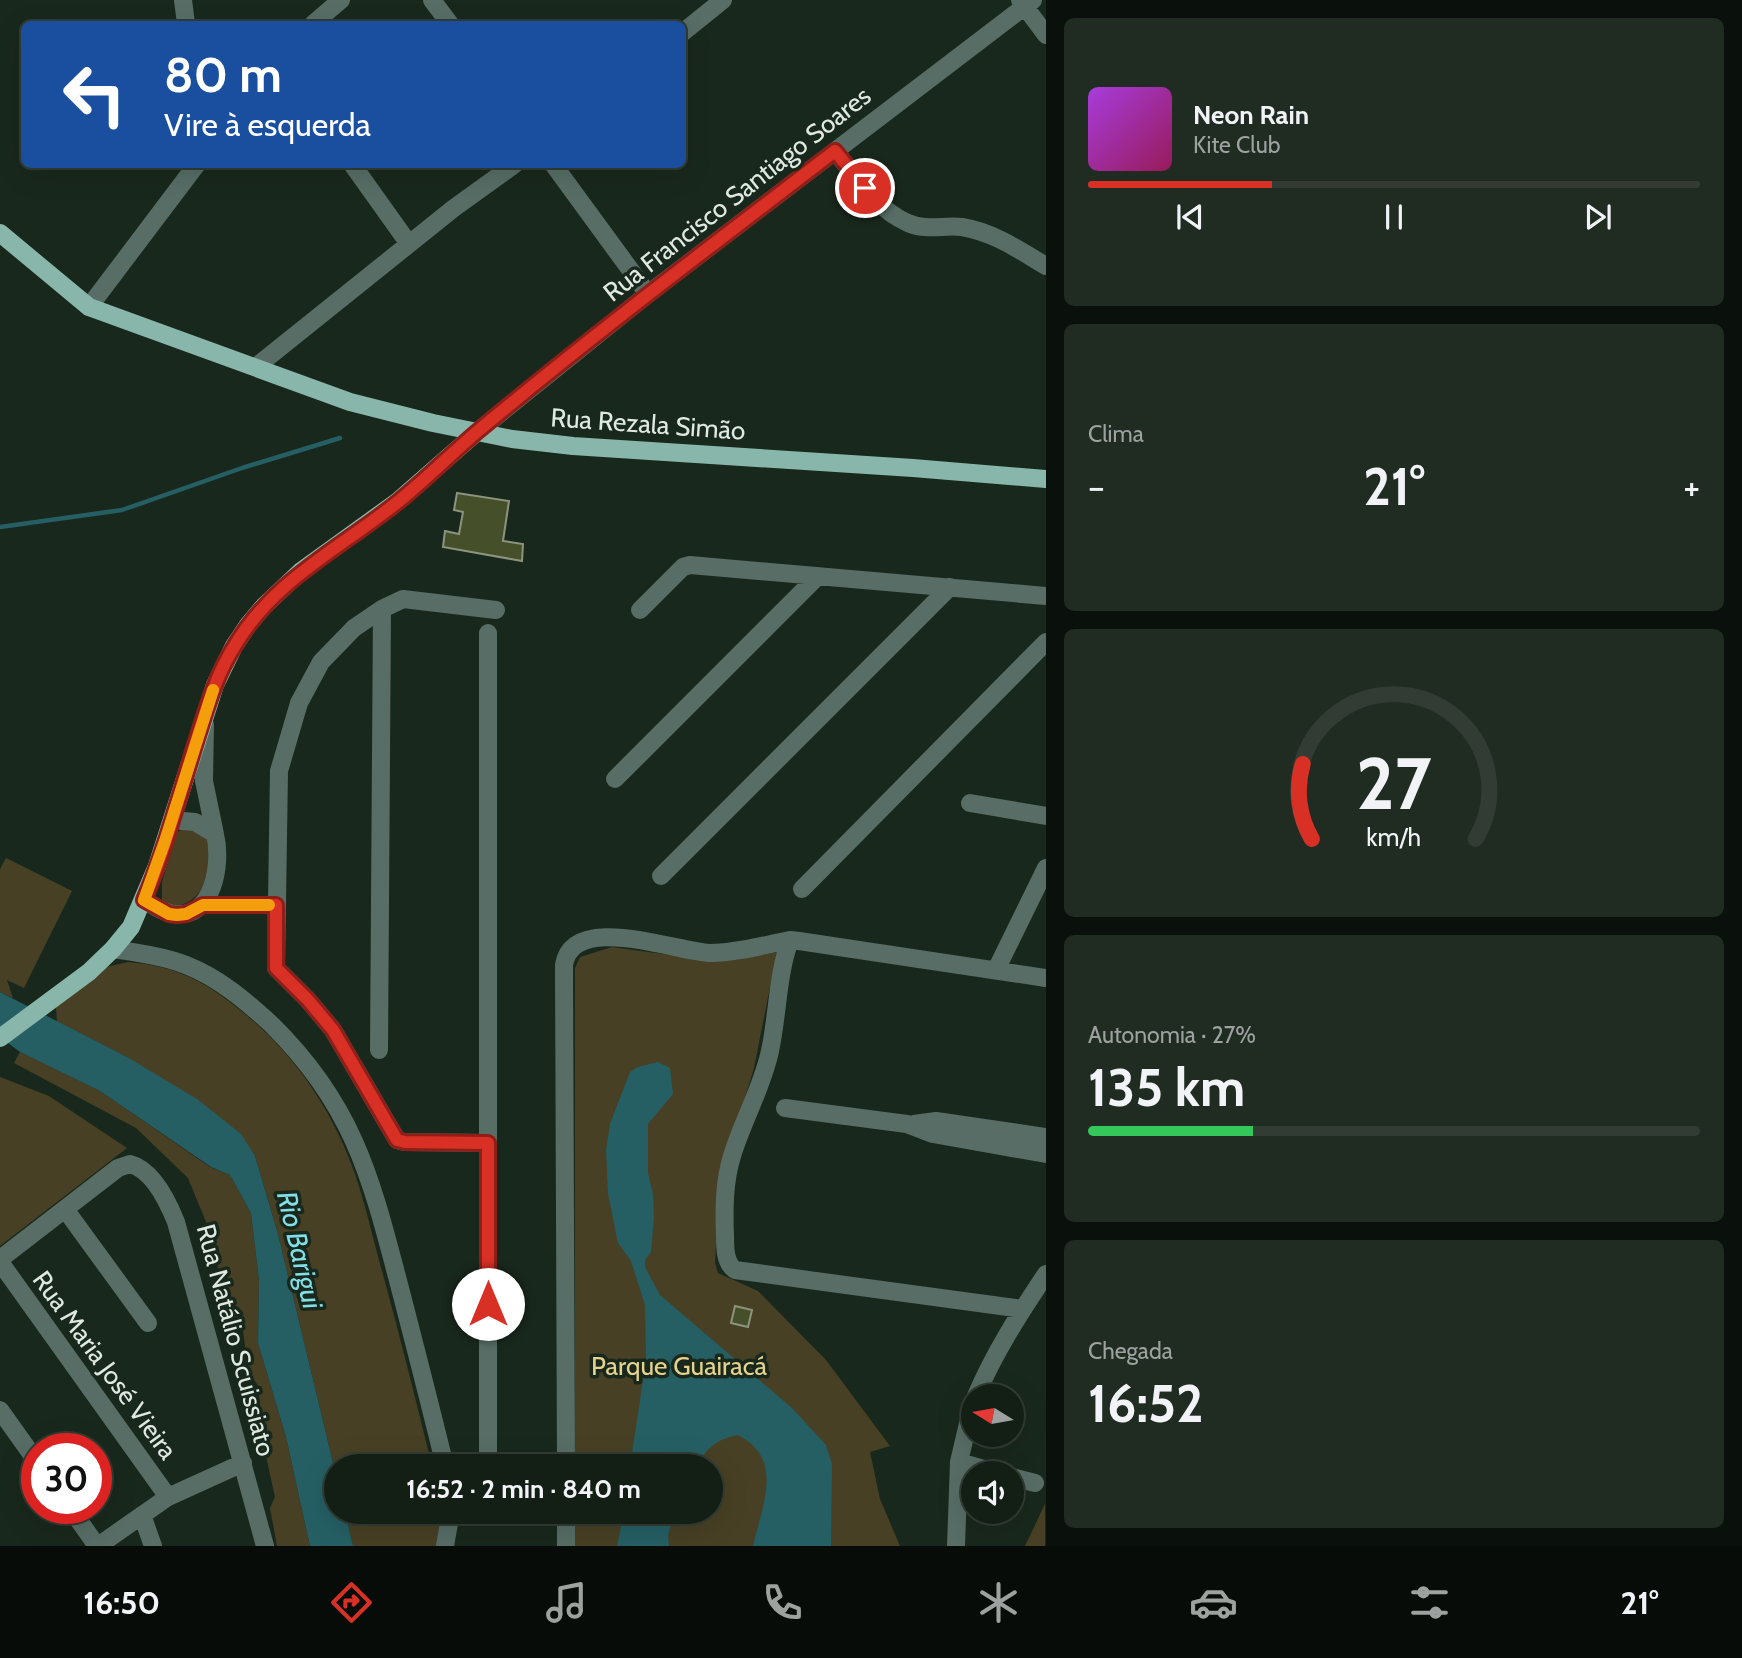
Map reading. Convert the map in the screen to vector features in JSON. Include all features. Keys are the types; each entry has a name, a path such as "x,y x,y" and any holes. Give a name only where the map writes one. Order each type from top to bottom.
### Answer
{"main road":[{"name":"Rua Rezala Simão","path":"0,233 89,307 350,401 477,432 573,446 923,469 1045,480"},
{"path":"0,1038 113,949 131,927 144,900 206,711 229,655 264,606 301,571 398,501 477,432"}],"street":[{"path":"183,0 186,21"},
{"path":"316,21 341,0"},
{"path":"432,0 448,21"},
{"path":"686,30 723,0"},
{"path":"1026,2 1045,35"},
{"name":"Rua Francisco Santiago Soares","path":"477,432 648,294 1026,2"},
{"path":"835,151 880,207 909,224 962,227 1000,239 1045,266"},
{"path":"89,307 194,168"},
{"path":"355,168 409,244"},
{"path":"257,366 409,244 510,168"},
{"path":"556,168 648,294"},
{"path":"640,610 686,565 1045,596"},
{"path":"615,779 818,576"},
{"path":"660,876 950,587"},
{"path":"488,1143 397,1140 333,1030 276,968 277,784 291,726 308,683 321,662 342,638 382,609 403,599 496,610"},
{"path":"379,1050 382,609"},
{"path":"488,633 488,1454"},
{"path":"802,889 1045,642"},
{"path":"203,905 218,856 204,781 206,711"},
{"path":"970,803 1045,816"},
{"path":"172,820 195,822 215,834"},
{"path":"996,970 1045,868"},
{"path":"144,900 169,914 177,915 186,914 203,905 276,905"},
{"path":"566,1454 564,965 573,948 590,939 601,937 630,939 710,953 790,940 1045,978"},
{"path":"790,940 780,973 770,1052 759,1090 738,1138 727,1177 725,1243 732,1268 1023,1309"},
{"path":"113,949 183,964 222,984 253,1008 294,1048 338,1106 356,1143 376,1199 442,1454"},
{"path":"785,1108 907,1124 936,1121 1045,1137"},
{"path":"907,1124 933,1134 1045,1154"},
{"name":"Rua Natálio Scuissiato","path":"65,1209 118,1168 130,1164 139,1167 161,1191 177,1222 265,1546"},
{"path":"0,1261 65,1209 148,1323"},
{"name":"Rua Maria José Vieira","path":"0,1261 168,1497"},
{"path":"981,1384 1045,1273"},
{"path":"0,1410 21,1440"},
{"path":"956,1546 959,1462 962,1447"},
{"path":"81,1524 97,1546 168,1497 243,1463"},
{"path":"1024,1480 1035,1483"},
{"path":"142,1515 153,1546"},
{"path":"445,1546 449,1524"},
{"path":"566,1524 566,1546"}],"green space":[{"path":"190,827 209,840 209,863 205,883 194,898 172,908 162,901 162,882 177,833"},
{"path":"6,858 72,891 24,988 7,980 13,998 0,992 0,869"},
{"name":"Parque Guairacá","path":"612,947 714,961 777,952 754,1068 724,1167 719,1193 715,1263 718,1273 758,1291 826,1360 890,1446 870,1452 880,1499 900,1546 575,1546 575,1524 723,1524 723,1454 575,1454 575,968 580,957"},
{"path":"128,962 146,964 177,972 205,985 264,1031 297,1067 311,1087 336,1129 363,1198 429,1454 331,1454 278,1234 255,1156 127,1057 57,1022 56,1007 106,967"},
{"path":"20,1052 100,1091 210,1167 230,1175 251,1213 259,1280 258,1343 286,1437 310,1546 277,1546 270,1508 275,1497 266,1456 256,1450 251,1432 261,1416 258,1386 248,1370 241,1315 220,1278 211,1234 188,1178 136,1128 14,1063"},
{"path":"0,1077 49,1096 127,1148 0,1246"},
{"path":"1045,1504 1045,1546 1025,1546"},
{"path":"348,1524 446,1524 452,1546 353,1546"}],"water":[{"path":"0,992 127,1057 197,1099 241,1134 255,1156 278,1234 331,1454 324,1454 324,1524 348,1524 353,1546 310,1546 286,1437 258,1343 259,1280 251,1213 230,1175 211,1167 100,1091 20,1052 0,1037"},
{"path":"658,1062 670,1068 673,1094 648,1124 648,1173 653,1194 654,1218 651,1252 645,1260 645,1267 660,1295 792,1408 826,1445 832,1464 831,1546 753,1546 765,1500 766,1470 753,1445 738,1435 713,1445 704,1454 632,1454 646,1361 645,1305 631,1261 618,1243 608,1193 606,1150 610,1124 630,1072"},
{"path":"622,1524 671,1524 669,1546 617,1546"}],"building":[{"path":"457,493 509,501 503,541 523,544 522,561 443,547 445,531 459,534 463,512 454,510"},
{"path":"735,1306 752,1310 748,1327 731,1323"}],"waterway":[{"path":"0,527 122,510 242,468 340,438"}],"slow traffic":[{"path":"213,690 144,900 169,914 177,915 186,914 203,905 269,905"}],"route":[{"path":"488,1304 488,1143 397,1140 333,1030 276,968 276,905 203,905 186,914 177,915 169,914 144,900 206,711 223,665 234,646 248,625 282,588 423,481 477,432 648,294 835,151 865,188"}],"water label":[{"name":"Rio Barigui","path":"300,1250"}]}
